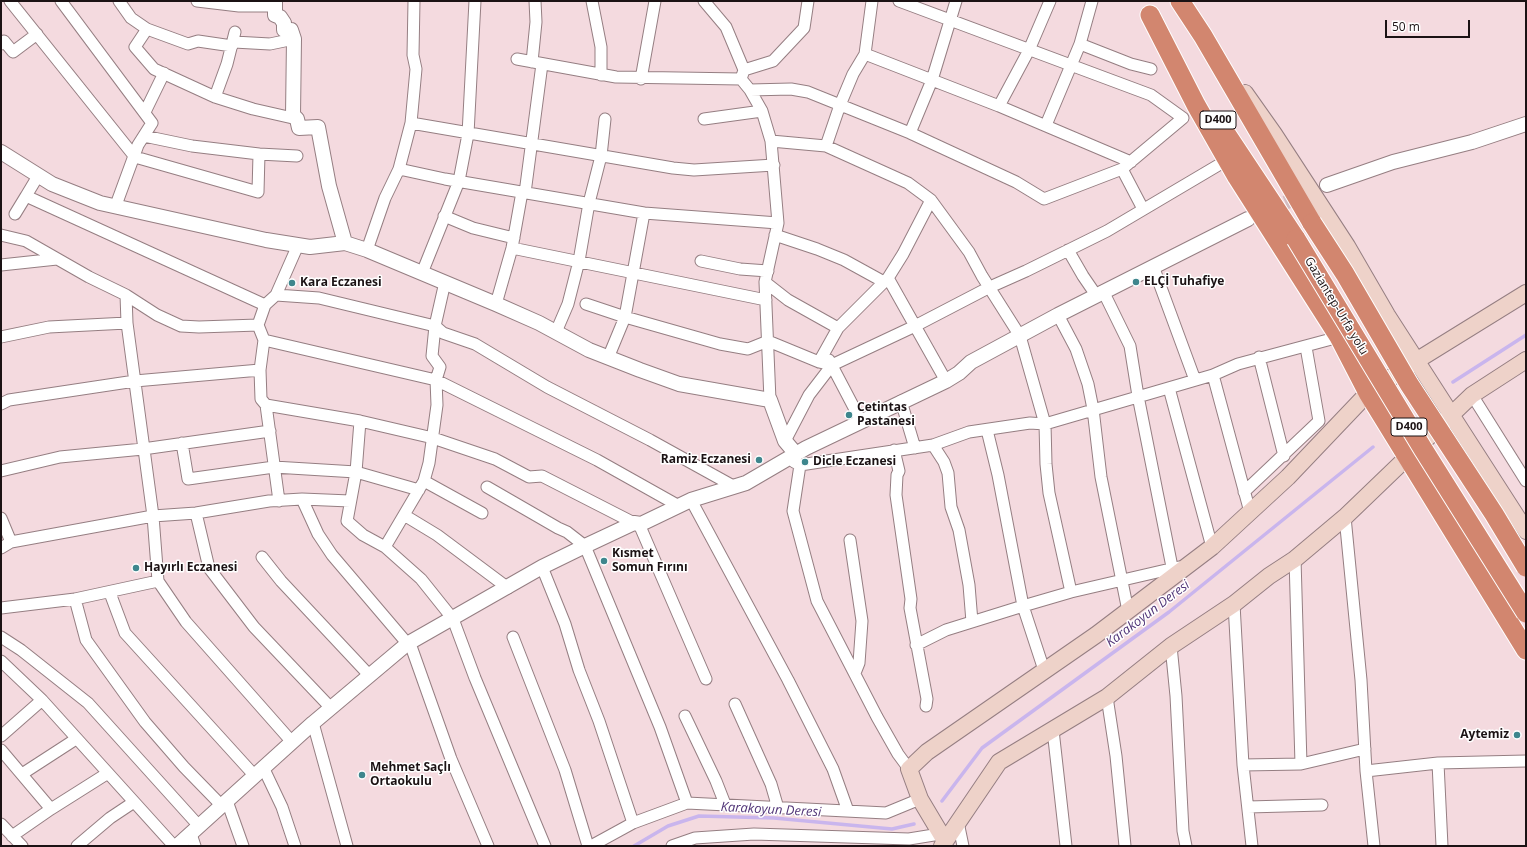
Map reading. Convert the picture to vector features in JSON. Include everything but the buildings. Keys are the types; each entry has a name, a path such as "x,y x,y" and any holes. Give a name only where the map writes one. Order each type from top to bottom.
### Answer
{"highway":[{"name":"Gaziantep-Urfa yolu","path":"1180,1 1203,36 1312,223 1345,274 1409,384 1494,514 1526,567"},
{"name":"Gaziantep-Urfa yolu","path":"1146,8 1296,239 1423,449 1526,613"},
{"path":"1146,8 1196,105 1228,160 1339,337 1368,393 1526,650"}],"main road":[{"path":"1185,1 1203,36 1298,170 1347,246 1387,315 1416,361 1526,531"},
{"path":"1526,293 1416,361 1368,393 1288,477 1212,547 1179,567 1128,611 927,752 909,769 920,799 942,840 958,822 999,762 1107,696 1171,646 1234,604 1269,576 1295,559 1345,517 1452,416 1472,395 1526,360"}],"street":[{"path":"10,1 135,157 258,192 259,154"},
{"path":"61,1 152,123 138,145 135,157 116,205"},
{"path":"119,1 131,18 148,29 188,44 198,41 233,40 270,44 294,39"},
{"path":"197,1 239,6 275,4 275,15 280,17 284,23 284,30 292,30 294,39 293,115 297,119 299,128 318,127 329,186 345,243"},
{"path":"367,250 385,198 399,168 411,123 416,69 412,55 414,1"},
{"path":"422,273 459,181 468,134 475,1"},
{"path":"496,304 513,243 532,144 537,63 534,1"},
{"path":"592,1 601,47 601,75"},
{"path":"641,79 655,1"},
{"path":"704,1 726,27 743,74 762,111 771,141 778,223 766,277 770,400 785,441 794,459 793,511 802,550 817,601 898,754 909,769"},
{"path":"715,14 717,1"},
{"path":"517,59 601,75 641,79 743,74 773,61 804,28 808,1"},
{"path":"826,146 840,105 853,74 865,54 872,1"},
{"path":"750,90 791,89 808,92 910,133 1016,182 1044,199 1122,169 1183,118 1151,95 1071,67 899,1"},
{"path":"910,133 932,80 956,1"},
{"path":"999,106 1029,50 1050,1"},
{"path":"1046,125 1080,44 1092,1"},
{"path":"148,29 135,47 154,69 215,97 253,109 297,119"},
{"path":"1,44 4,42 13,52 37,34"},
{"path":"215,97 233,40"},
{"path":"1080,44 1131,64 1151,69"},
{"path":"865,54 1046,125 1131,162"},
{"path":"145,112 164,73"},
{"path":"704,119 762,111"},
{"path":"556,332 568,304 579,261 589,202 601,156 605,119"},
{"path":"411,123 468,134 694,170 774,165"},
{"path":"1326,185 1393,162 1472,142 1526,124"},
{"path":"144,136 192,146 259,154 297,156"},
{"path":"771,141 826,146 908,183 931,200 969,252 982,276 1020,336 1045,424 1046,464 1049,493 1071,592"},
{"path":"1,152 38,176 100,203 116,205 197,225 298,245 310,247 345,243 367,250 496,304 608,358 679,384 770,400"},
{"path":"785,441 809,395 832,365 915,326 990,287 1107,231 1228,160"},
{"path":"399,168 459,181 589,202 644,213 778,223"},
{"path":"1122,169 1143,209"},
{"path":"15,214 38,176"},
{"path":"26,196 265,305"},
{"path":"822,358 838,328 886,280 903,254 931,200"},
{"path":"608,358 625,318 644,213"},
{"path":"444,216 513,243 579,261 766,300"},
{"path":"177,846 195,835 224,803 313,722 408,644 508,588 542,567 585,546 685,503 746,483 794,459 862,421 901,401 946,381 959,373 971,362 1058,314 1248,218"},
{"path":"1,235 26,240 57,260 126,295 157,315 181,326 258,325"},
{"path":"775,235 817,249 886,280 915,326 946,381"},
{"path":"279,501 266,405 261,399 260,370 264,340 258,325 265,305 276,295 298,245"},
{"path":"916,645 946,630 1023,606 1121,579 1179,567 1138,396 1130,346 1100,293 1083,276 1068,250"},
{"path":"1,265 8,263 57,260"},
{"path":"701,261 740,269 766,277 788,300 838,328"},
{"path":"1153,266 1194,380"},
{"path":"386,547 421,485 433,438 437,405 436,380 440,367 432,356 435,326 445,282"},
{"path":"126,295 127,322 153,516 158,582 186,622 292,742"},
{"path":"276,295 319,298 435,326 443,333 475,344 547,387 650,440 735,487"},
{"path":"586,304 625,318 720,344 748,349 768,341 822,358 832,365 862,421"},
{"path":"1058,314 1076,349 1085,372 1093,409 1101,477 1128,611"},
{"path":"1,337 49,327 127,322"},
{"path":"794,459 915,448 933,445 969,432 1030,423 1045,424 1213,375 1238,364 1339,337"},
{"path":"264,340 436,380 685,503 791,686 833,769 848,811"},
{"path":"1244,492 1284,456 1319,421 1306,347"},
{"path":"1259,358 1284,456"},
{"path":"1,404 9,400 135,381 260,370"},
{"path":"1213,375 1250,512"},
{"path":"1169,388 1212,547"},
{"path":"1472,395 1526,481"},
{"path":"901,401 915,448"},
{"path":"266,405 360,421 433,438 495,459 529,477 542,476 637,524 706,679"},
{"path":"360,421 356,472 347,521 364,534 386,547 421,579 453,619 478,685 545,846"},
{"path":"987,430 998,475 1023,606 1044,670"},
{"path":"1,471 60,457 143,449 270,431"},
{"path":"182,444 188,479 274,467 356,472 421,485 482,513"},
{"path":"933,445 944,462 948,473 950,507 959,530 969,585 972,622"},
{"path":"894,450 899,471 897,475 896,495 910,608 927,699 926,706"},
{"path":"487,487 567,532 585,546 657,720 687,803"},
{"path":"1,548 11,542 153,516 302,499 350,501"},
{"path":"302,499 318,534 332,555 412,649 451,759 488,846"},
{"path":"196,512 209,568 254,627 331,708"},
{"path":"404,515 437,535 508,588"},
{"path":"1345,517 1361,680 1366,771 1374,846"},
{"path":"1,518 11,542"},
{"path":"850,540 862,621 860,663 855,673"},
{"path":"262,557 281,581 370,676"},
{"path":"1295,559 1301,764"},
{"path":"542,567 565,624 579,670 600,721 633,823"},
{"path":"1,608 76,599 158,582"},
{"path":"110,593 125,633 259,771 282,807 295,846"},
{"path":"76,599 86,640 145,722 184,767 224,803 243,846"},
{"path":"1234,604 1243,765 1252,846"},
{"path":"1,637 21,650 88,703 195,835"},
{"path":"513,637 565,770 588,846"},
{"path":"1171,646 1176,696 1183,831 1186,846"},
{"path":"3,668 42,700 174,846"},
{"path":"1107,696 1116,756 1125,846"},
{"path":"1,736 42,700"},
{"path":"735,704 771,784 778,808"},
{"path":"685,716 716,781 725,804"},
{"path":"313,722 347,846"},
{"path":"1053,730 1066,846"},
{"path":"22,774 76,739"},
{"path":"1243,765 1301,764 1365,749"},
{"path":"1,750 51,809"},
{"path":"1366,771 1438,763 1526,761"},
{"path":"1438,763 1442,846"},
{"path":"12,836 108,773"},
{"path":"591,846 633,823 687,803 886,813 920,799"},
{"path":"77,846 110,818 134,802"},
{"path":"1248,807 1322,805"},
{"path":"958,822 963,846"},
{"path":"1,824 22,846"},
{"path":"672,846 754,834 942,840"}],"waterway":[{"name":"Karakoyun Deresi","path":"1453,382 1526,335"},
{"name":"Karakoyun Deresi","path":"942,801 982,748 1169,612 1373,447"},
{"name":"Karakoyun Deresi","path":"634,846 668,826 699,816 774,818 892,829 914,824"}],"tunnel":[{"path":"1266,211 1327,185"}],"place":[{"name":"ELÇİ Tuhafiye","path":"1136,282"},
{"name":"Kara Eczanesi","path":"292,283"},
{"name":"Cetintas Pastanesi","path":"849,415"},
{"name":"Ramiz Eczanesi","path":"759,460"},
{"name":"Dicle Eczanesi","path":"805,462"},
{"name":"Kısmet Somun Fırını","path":"604,561"},
{"name":"Hayırlı Eczanesi","path":"136,568"},
{"name":"Aytemiz","path":"1517,735"},
{"name":"Mehmet Saçlı Ortaokulu","path":"362,775"}]}
